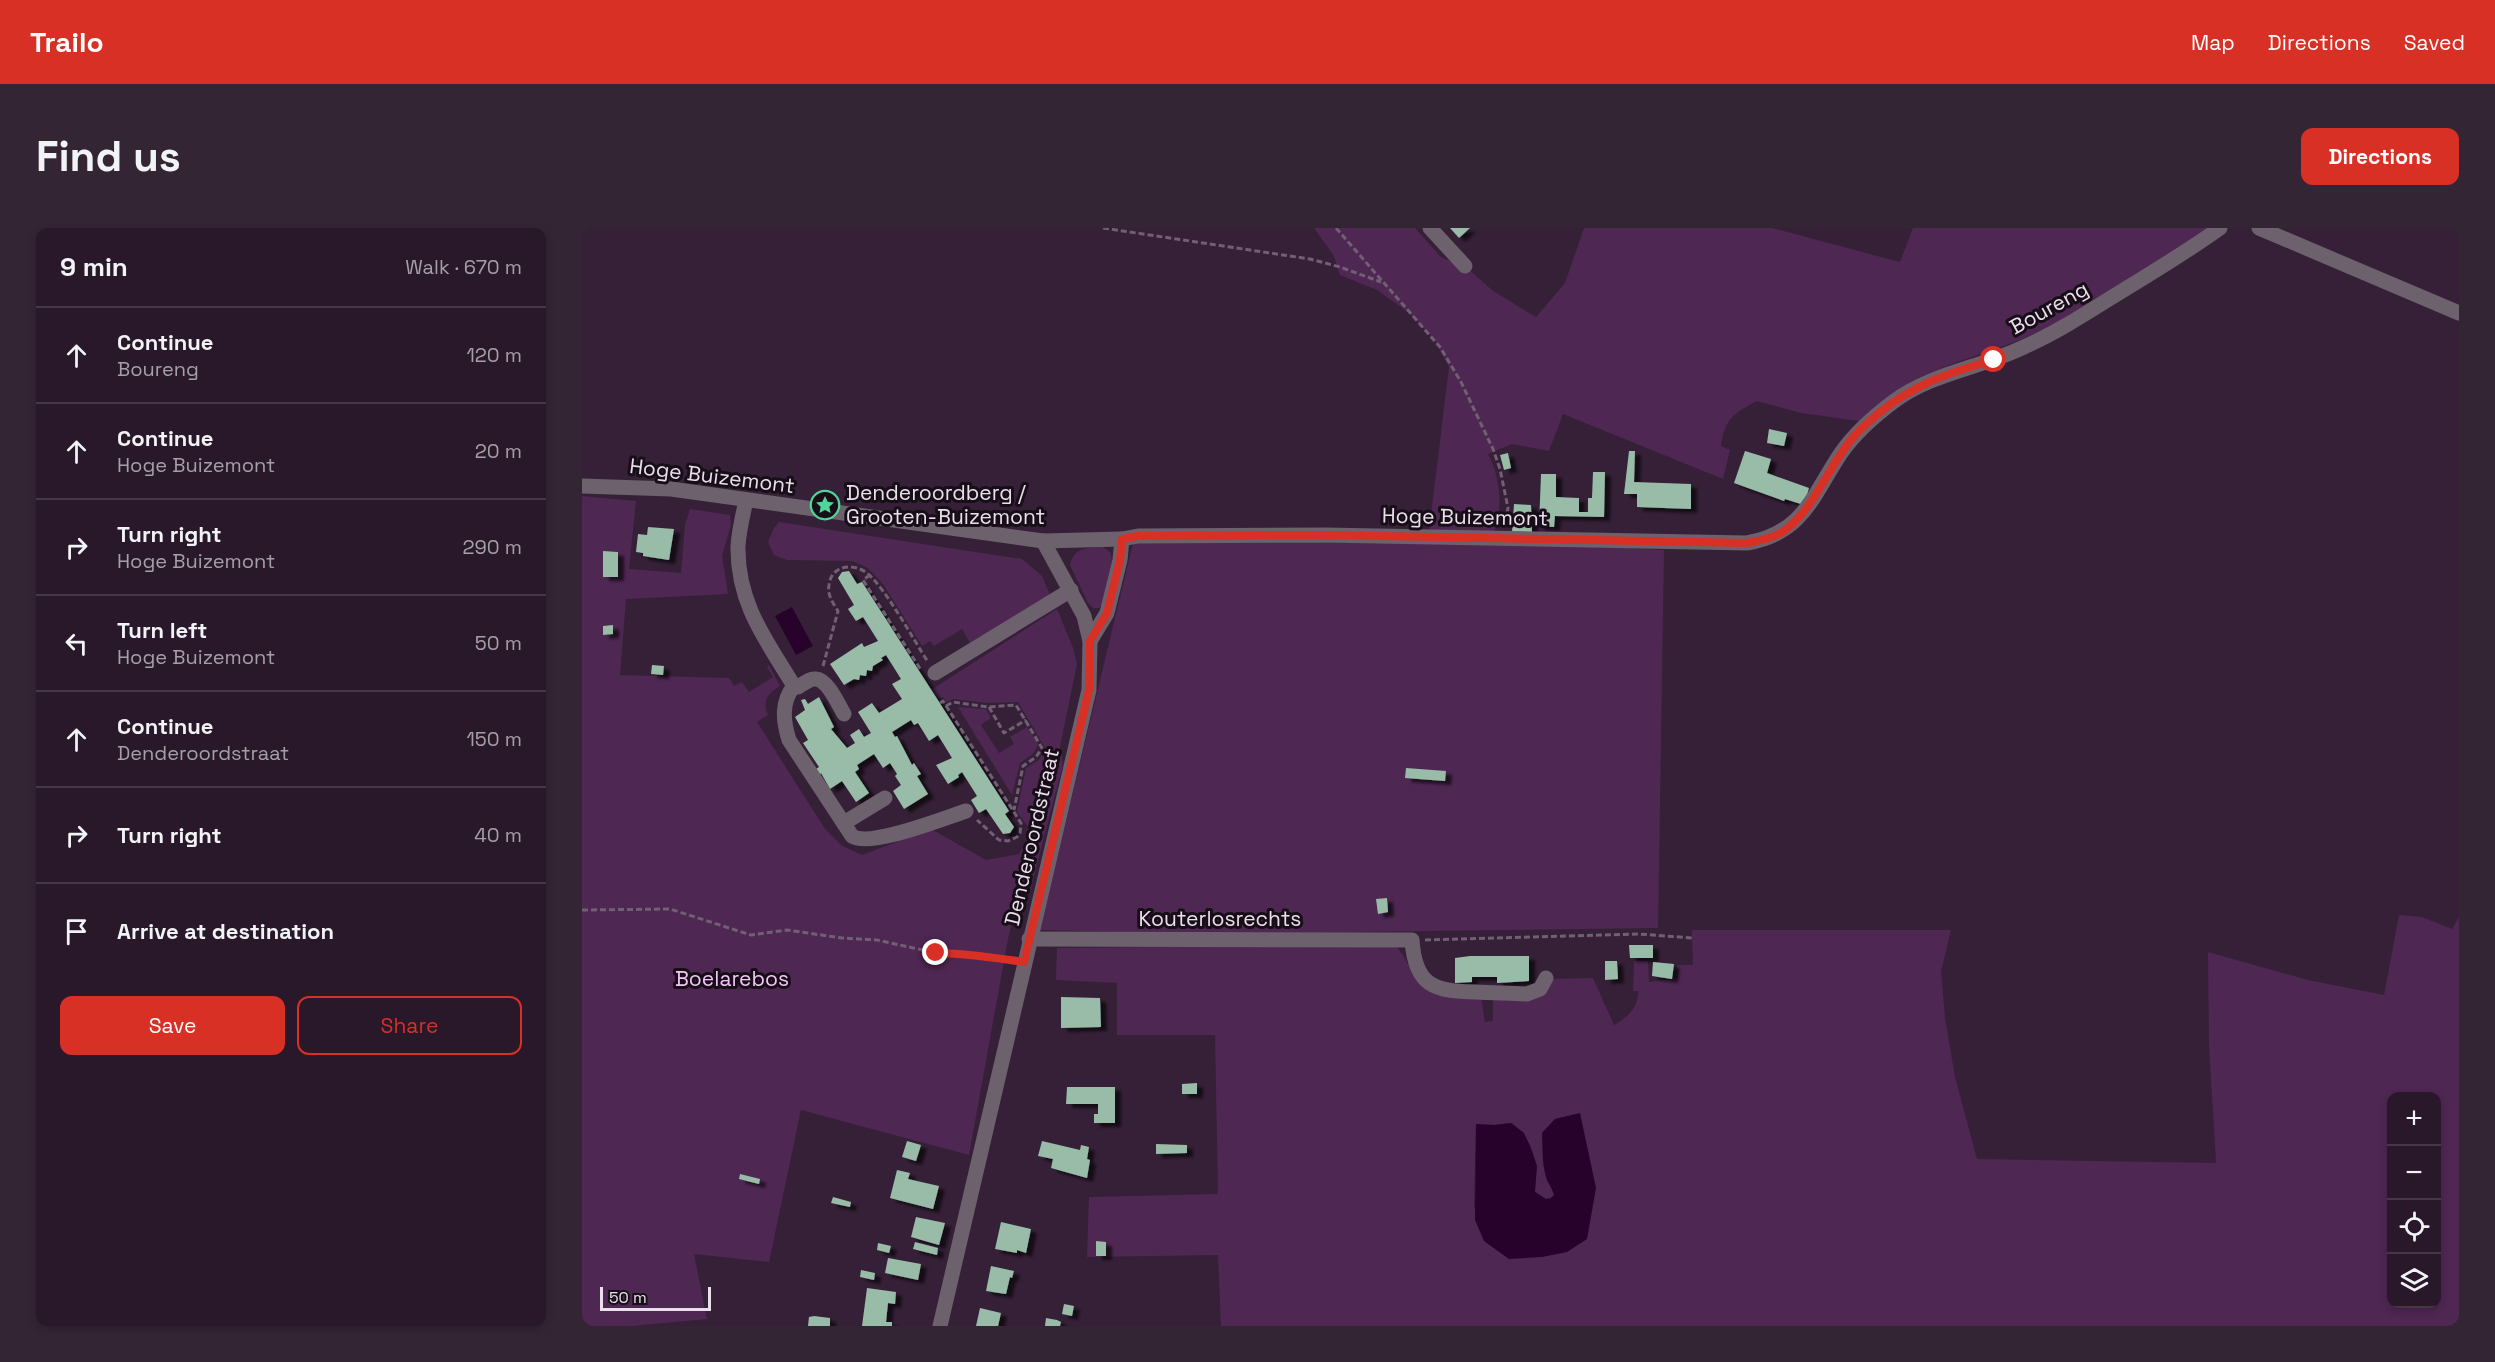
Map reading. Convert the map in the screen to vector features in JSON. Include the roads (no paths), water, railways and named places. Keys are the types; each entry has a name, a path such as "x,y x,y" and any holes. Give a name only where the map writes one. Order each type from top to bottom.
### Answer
{"street":[{"path":"1430,228 1465,266"},
{"name":"Boureng","path":"1800,516 1851,440 1894,401 1931,380 1994,360 2048,335 2131,286 2220,228"},
{"path":"2259,228 2459,313"},
{"name":"Hoge Buizemont","path":"582,486 671,489 1043,542 1122,539 1138,536 1325,535 1747,543 1777,534 1788,528 1800,516"},
{"path":"746,500 738,548 744,597 759,630 794,686"},
{"path":"1090,641 1107,613 1120,560 1122,539"},
{"name":"Denderoordstraat","path":"940,1326 1089,690 1090,641 1084,616 1043,542"},
{"path":"931,676 1071,590"},
{"path":"794,686 798,687 810,680 819,679 844,714"},
{"path":"794,686 788,694 785,706 784,724 789,740 852,836 858,840 868,841 966,811"},
{"path":"844,824 885,798"},
{"name":"Kouterlosrechts","path":"1029,939 1412,940 1414,962 1423,978 1438,989 1527,994 1540,989 1546,978"}],"place":[{"name":"Denderoordberg / Grooten-Buizemont","path":"825,505"}],"park label":[{"name":"Boelarebos","path":"732,979"}]}
